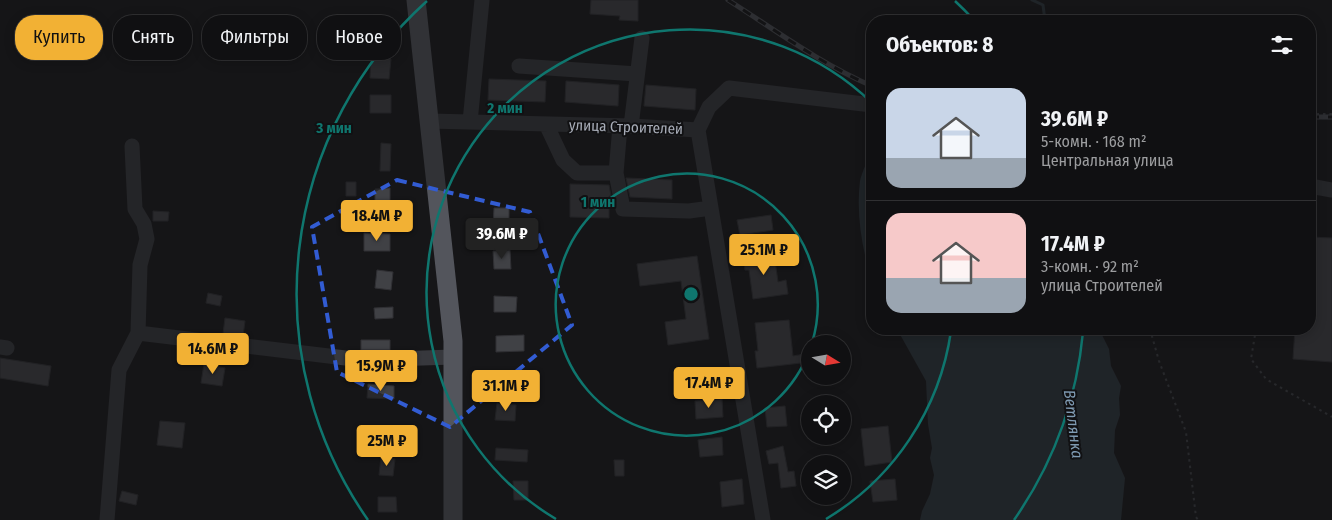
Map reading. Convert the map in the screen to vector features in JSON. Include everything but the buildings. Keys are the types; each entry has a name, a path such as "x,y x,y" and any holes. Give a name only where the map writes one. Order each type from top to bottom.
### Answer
{"main road":[{"path":"416,0 453,341 453,520"}],"street":[{"path":"470,122 482,0"},
{"path":"642,38 637,74 616,173 623,209 689,211 711,208"},
{"path":"519,66 637,74"},
{"path":"698,130 709,107 729,88 866,104"},
{"name":"улица Строителей","path":"429,121 625,126 698,130 762,520"},
{"path":"546,124 563,160 576,173 616,173"},
{"path":"107,520 119,370 138,333 140,265 147,239 144,224 135,209 132,146"},
{"path":"1316,187 1332,190"},
{"path":"138,333 362,360 453,357"}],"path":[{"path":"1316,114 1332,114"},
{"path":"1152,335 1159,361 1186,432 1196,517 1198,520"},
{"path":"1255,335 1251,359 1266,380 1332,417"}],"highlighted area":[{"path":"397,180 530,212 572,325 450,427 337,372 312,227"}],"water":[{"path":"866,163 866,260 859,219 859,193 862,173"},
{"path":"900,335 1102,335 1109,349 1111,366 1121,386 1119,398 1120,415 1115,430 1114,453 1125,478 1121,520 920,520 930,494 934,475 930,458 932,448 928,424 926,381"}],"waterway":[{"name":"Ветлянка","path":"1032,0 1043,5 1044,15"}],"railway":[{"path":"728,0 816,57 866,83"},
{"path":"1316,117 1332,117"}]}
